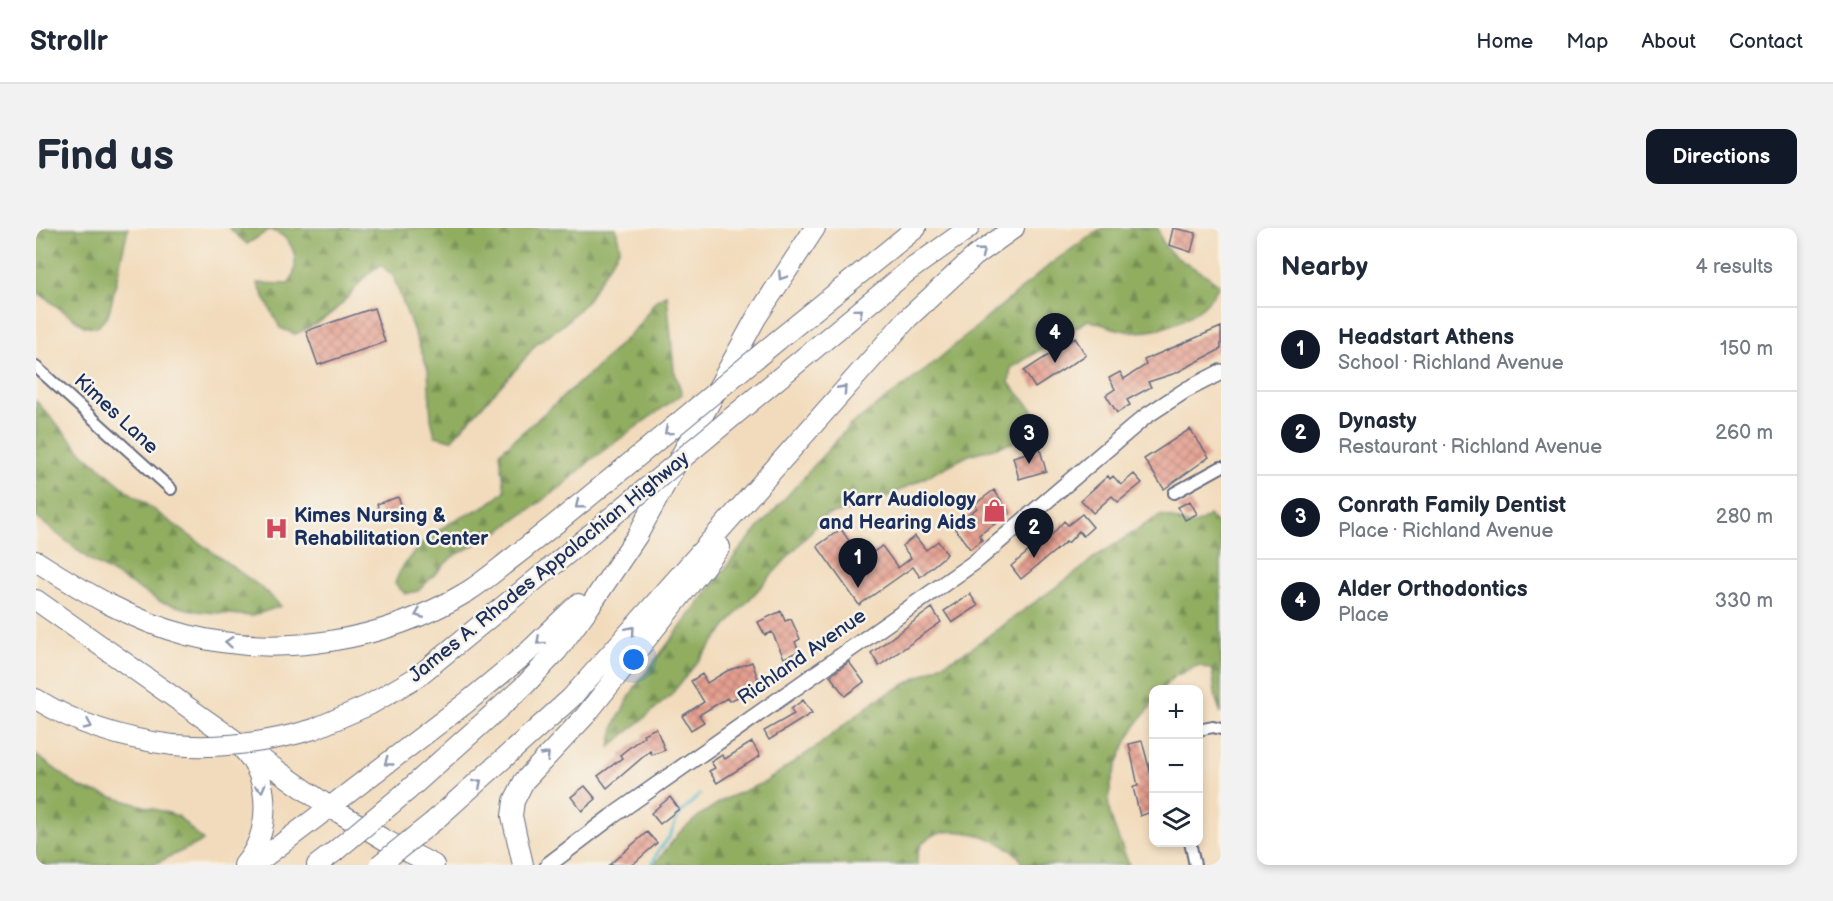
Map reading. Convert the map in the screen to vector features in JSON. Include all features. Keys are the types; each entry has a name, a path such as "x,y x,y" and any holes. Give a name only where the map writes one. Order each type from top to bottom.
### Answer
{"highway":[{"path":"317,865 407,791 525,686 556,651 637,536 756,318 815,228"},
{"name":"James A. Rhodes Appalachian Highway","path":"36,561 86,592 140,619 187,635 221,642 309,645 355,636 396,624 468,591 624,468 916,228"},
{"name":"James A. Rhodes Appalachian Highway","path":"36,699 100,730 142,741 173,745 234,746 274,740 314,729 369,705 417,677 907,272 969,228"},
{"path":"379,865 434,821 571,698 908,318 975,255 1014,228"},
{"path":"523,865 512,816 514,801 524,781 585,716 677,604 813,423"},
{"path":"254,865 328,806 392,760 529,651 574,609 637,536"},
{"path":"36,600 328,806 385,840 434,865"},
{"path":"233,738 250,756 260,781 265,809 260,839 244,865"}],"main road":[{"name":"Richland Avenue","path":"548,865 611,817 975,562 1146,416 1186,390 1221,372"}],"street":[{"name":"Kimes Lane","path":"36,367 171,489"},
{"path":"1173,493 1221,467"},
{"path":"1203,728 1221,729"},
{"path":"1191,847 1196,865"}],"green space":[{"path":"36,228 128,228 111,305 107,317 97,327 84,326 36,291"},
{"path":"229,228 616,228 620,248 586,302 563,325 537,343 451,440 435,436 431,419 428,369 393,276 381,265 375,268 328,316 295,334 280,328 257,283 289,284 295,267 290,244 278,233 269,230 247,244"},
{"path":"1102,228 1158,228 1161,239 1174,255 1219,285 1204,305 1183,320 1158,329 1133,332 1088,320 1011,368 1009,383 1039,417 1044,431 1032,437 969,455 868,507 826,515 737,613 670,696 610,747 615,724 635,687 741,548 850,425 928,368 1053,262"},
{"path":"667,294 674,370 682,394 592,459 561,487 501,530 452,557 418,591 405,594 395,583 405,564 420,546 447,525 488,504 505,491 500,452 598,366 640,324 655,301"},
{"path":"36,401 81,451 125,489 262,588 281,606 252,616 195,611 161,602 90,560 36,517"},
{"path":"1160,515 1190,524 1202,521 1209,515 1221,529 1221,713 1216,699 1212,670 1199,665 1173,677 1166,685 1149,685 1149,709 1126,743 1110,788 1110,814 1129,865 1023,865 1016,854 1002,844 965,832 946,832 930,837 920,847 917,865 654,865 679,833 700,815 725,799 765,782 819,745 876,700 967,651 1092,559"},
{"path":"36,755 81,788 178,816 203,841 152,865 36,865"}],"building":[{"path":"1173,228 1196,233 1191,252 1169,245"},
{"path":"374,308 385,342 318,365 306,331"},
{"path":"1221,327 1221,349 1176,373 1148,382 1151,387 1127,400 1130,405 1117,413 1106,395 1115,389 1109,378 1120,372 1124,379 1146,365 1144,360"},
{"path":"1075,338 1086,355 1035,388 1024,371"},
{"path":"1190,429 1209,457 1164,489 1144,459"},
{"path":"1040,449 1046,471 1019,479 1013,457"},
{"path":"1134,474 1142,483 1118,502 1112,496 1093,513 1081,500 1108,476 1110,479 1113,476 1121,485"},
{"path":"994,490 1010,513 979,535 982,540 970,549 953,526 977,508 975,504"},
{"path":"398,497 403,509 381,516 377,504"},
{"path":"1190,501 1197,514 1185,520 1178,507"},
{"path":"1082,514 1093,527 1083,536 1079,531 1068,543 1066,542 1021,579 1011,566 1046,537 1048,539 1064,521 1068,525"},
{"path":"841,529 862,560 882,546 898,568 911,558 902,546 915,536 926,550 938,541 947,554 920,577 913,567 859,605 817,546"},
{"path":"970,594 978,606 952,623 944,611"},
{"path":"932,608 941,622 879,666 871,653"},
{"path":"781,611 785,621 791,619 800,639 795,642 799,651 784,658 772,632 765,635 758,622"},
{"path":"752,662 761,687 729,701 727,698 699,715 704,722 691,730 682,716 704,702 691,681 702,674 707,683 727,671"},
{"path":"849,662 864,682 845,696 830,676"},
{"path":"803,700 812,713 769,740 764,731 794,714 791,709"},
{"path":"656,728 665,750 652,755 650,751 607,788 598,776 622,758 620,755 644,736 643,734"},
{"path":"1142,741 1149,767 1149,813 1140,816 1133,787 1138,786 1129,744"},
{"path":"752,742 760,756 717,783 709,771 715,768 711,762 722,755 725,759"},
{"path":"585,786 596,799 582,811 571,797"},
{"path":"670,797 679,809 660,824 651,813"},
{"path":"647,832 657,843 639,859 632,865 609,865"}],"waterway":[{"path":"652,865 657,853 670,836 678,816 700,794"}],"place":[{"name":"Alder Orthodontics","path":"1055,363"},
{"name":"Conrath Family Dentist","path":"1029,464"},
{"name":"Karr Audiology and Hearing Aids","path":"994,511"},
{"name":"Kimes Nursing & Rehabilitation Center","path":"276,528"},
{"name":"Dynasty","path":"1034,558"},
{"name":"Headstart Athens","path":"858,588"}]}
